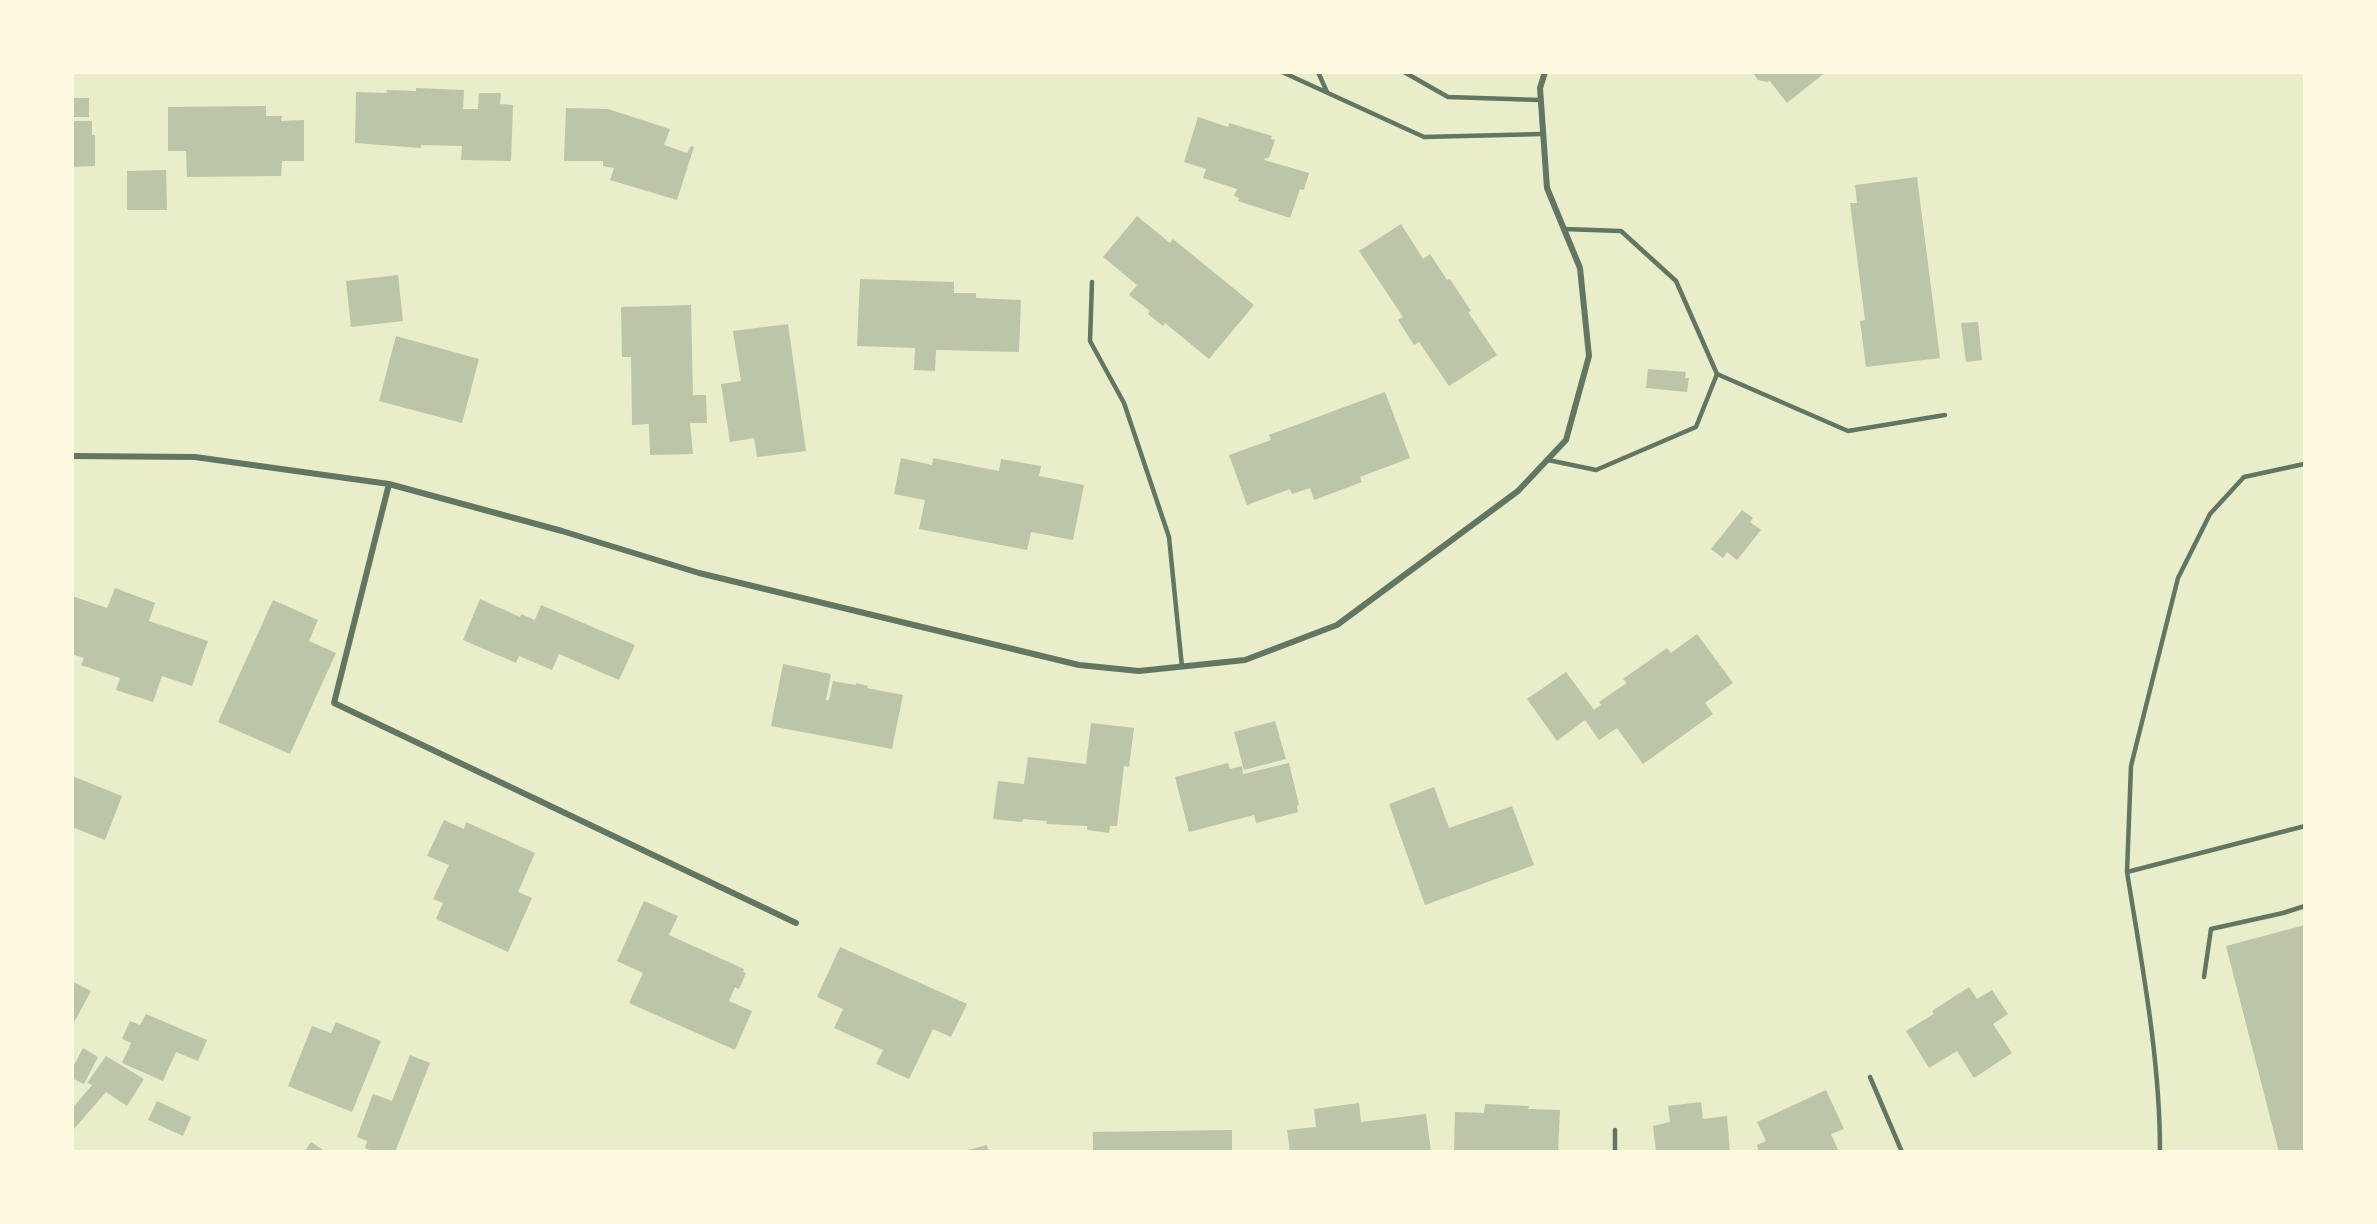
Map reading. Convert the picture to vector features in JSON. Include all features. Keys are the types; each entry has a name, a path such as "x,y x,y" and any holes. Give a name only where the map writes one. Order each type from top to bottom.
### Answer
{"street":[{"path":"72,456 195,458 389,484 562,531 699,573 1079,664 1139,671 1245,660 1337,625 1518,491 1566,440 1589,356 1580,268 1547,188 1540,100 1540,88 1545,72"},
{"path":"389,484 334,703 796,923"}],"lane":[{"path":"1282,72 1424,137 1543,134"},
{"path":"1318,72 1326,92"},
{"path":"1404,72 1448,97 1540,100"},
{"path":"1564,229 1621,231 1676,281 1717,374 1848,431 1945,415"},
{"path":"1092,282 1090,340 1124,403 1170,537 1182,667"},
{"path":"1548,460 1596,470 1696,427 1717,374"},
{"path":"2160,1152 2160,1106 2146,992 2127,872 2131,766 2178,578 2210,514 2244,477 2304,464"},
{"path":"2127,872 2305,826"},
{"path":"2204,977 2211,929 2305,906"},
{"path":"1870,1077 1902,1152"},
{"path":"1615,1130 1615,1152"}],"building":[{"path":"1752,72 1826,72 1787,103 1769,80 1768,82 1758,80"},
{"path":"416,88 464,90 463,109 478,109 479,93 501,93 500,104 513,105 511,161 461,160 462,146 421,145 421,148 355,143 356,92 416,91"},
{"path":"72,98 89,98 89,117 72,117"},
{"path":"266,106 266,116 282,116 281,121 304,120 304,161 282,161 281,176 187,177 186,151 168,151 168,107"},
{"path":"566,108 608,109 670,129 664,145 687,153 691,146 694,147 677,200 610,180 614,168 603,166 603,161 564,161"},
{"path":"1198,117 1228,127 1229,123 1272,136 1271,139 1275,140 1269,158 1264,160 1309,173 1304,190 1300,189 1290,218 1238,201 1239,198 1234,196 1237,189 1203,178 1206,169 1184,162"},
{"path":"72,121 92,121 92,135 95,135 95,166 72,167"},
{"path":"166,170 167,210 127,210 127,171"},
{"path":"1917,177 1940,358 1866,367 1860,321 1865,320 1850,203 1857,203 1855,185"},
{"path":"1137,216 1170,243 1173,239 1254,305 1209,359 1165,323 1163,326 1148,314 1150,311 1129,295 1137,285 1103,257"},
{"path":"1401,224 1423,259 1430,254 1447,280 1450,279 1471,311 1468,312 1497,355 1449,386 1419,342 1414,345 1398,320 1403,317 1359,251"},
{"path":"398,275 403,321 351,327 346,281"},
{"path":"860,279 954,282 954,293 976,293 976,298 1021,300 1019,352 936,350 935,371 914,370 915,348 857,346"},
{"path":"691,305 693,395 706,395 707,423 690,423 693,454 650,455 649,424 632,425 631,357 622,357 621,307"},
{"path":"1978,322 1982,360 1966,362 1961,323"},
{"path":"788,324 806,451 757,457 754,438 730,442 721,384 741,381 733,331"},
{"path":"396,336 479,359 462,423 379,401"},
{"path":"1648,369 1686,372 1685,378 1689,378 1687,392 1646,388"},
{"path":"1385,392 1410,458 1360,477 1362,482 1314,500 1310,488 1292,494 1290,489 1247,505 1229,455 1271,440 1269,435"},
{"path":"901,458 932,465 933,458 999,471 1001,459 1041,466 1039,476 1084,485 1073,540 1031,532 1027,550 919,529 925,500 894,494"},
{"path":"1742,510 1753,518 1750,522 1761,530 1737,560 1727,552 1723,558 1711,549"},
{"path":"115,588 155,603 149,621 208,641 192,686 162,676 153,702 116,690 120,678 81,665 84,658 72,654 72,596 107,608"},
{"path":"480,599 520,617 521,614 535,620 541,605 635,645 619,680 559,654 552,670 519,656 516,663 463,640"},
{"path":"273,600 318,620 309,641 336,653 290,754 218,722"},
{"path":"1697,634 1733,683 1705,703 1713,714 1643,764 1617,728 1599,740 1585,720 1557,741 1527,699 1566,672 1594,710 1601,705 1599,702 1627,683 1623,679 1667,648 1671,653"},
{"path":"783,664 831,674 826,700 829,700 833,681 856,685 856,683 868,686 867,688 903,695 892,749 771,726"},
{"path":"1275,721 1286,759 1244,770 1234,732"},
{"path":"1091,723 1134,728 1129,767 1124,766 1117,826 1110,826 1109,833 1087,830 1087,826 1046,824 1047,821 1023,819 1022,822 993,819 998,781 1024,784 1028,757 1086,764"},
{"path":"1228,763 1230,769 1242,766 1243,774 1289,763 1299,805 1297,806 1298,812 1256,823 1254,815 1189,832 1175,777"},
{"path":"72,776 122,796 105,840 72,827"},
{"path":"1434,787 1449,828 1512,806 1534,865 1425,905 1389,804"},
{"path":"444,820 464,829 466,822 535,853 518,892 532,898 508,952 436,919 443,903 433,899 449,865 427,856"},
{"path":"644,901 678,916 669,935 744,969 743,972 746,973 739,989 735,987 729,1001 752,1011 735,1050 629,1003 643,973 617,961"},
{"path":"2305,925 2305,1152 2279,1152 2226,946"},
{"path":"840,947 967,1004 951,1037 933,1029 909,1079 876,1064 883,1050 834,1028 843,1009 817,997"},
{"path":"72,981 91,991 72,1026"},
{"path":"1969,987 1977,999 1992,990 2008,1014 1993,1024 2012,1053 1974,1078 1957,1051 1929,1068 1906,1031 1934,1014 1932,1011"},
{"path":"146,1014 207,1040 198,1061 176,1052 163,1081 122,1063 131,1043 122,1039 130,1021 140,1025"},
{"path":"336,1022 381,1041 352,1112 288,1086 312,1026 331,1033"},
{"path":"83,1048 98,1057 84,1084 72,1078 72,1069"},
{"path":"410,1055 430,1063 395,1152 374,1152 365,1148 367,1141 357,1137 373,1094 392,1101"},
{"path":"106,1056 144,1079 127,1106 106,1092 74,1129 72,1109 92,1085 87,1083"},
{"path":"1826,1090 1844,1129 1831,1134 1839,1152 1759,1152 1757,1145 1766,1141 1757,1122"},
{"path":"157,1101 191,1117 183,1136 148,1120"},
{"path":"1701,1102 1703,1119 1727,1116 1730,1152 1656,1152 1653,1126 1670,1122 1668,1106"},
{"path":"1359,1103 1361,1122 1426,1114 1431,1152 1290,1152 1287,1130 1316,1127 1314,1109"},
{"path":"1485,1104 1560,1110 1558,1152 1454,1152 1455,1112 1484,1113"},
{"path":"1232,1130 1232,1152 1093,1152 1093,1132"},
{"path":"311,1142 326,1152 304,1152"},
{"path":"987,1145 989,1152 964,1152 964,1151"}]}
